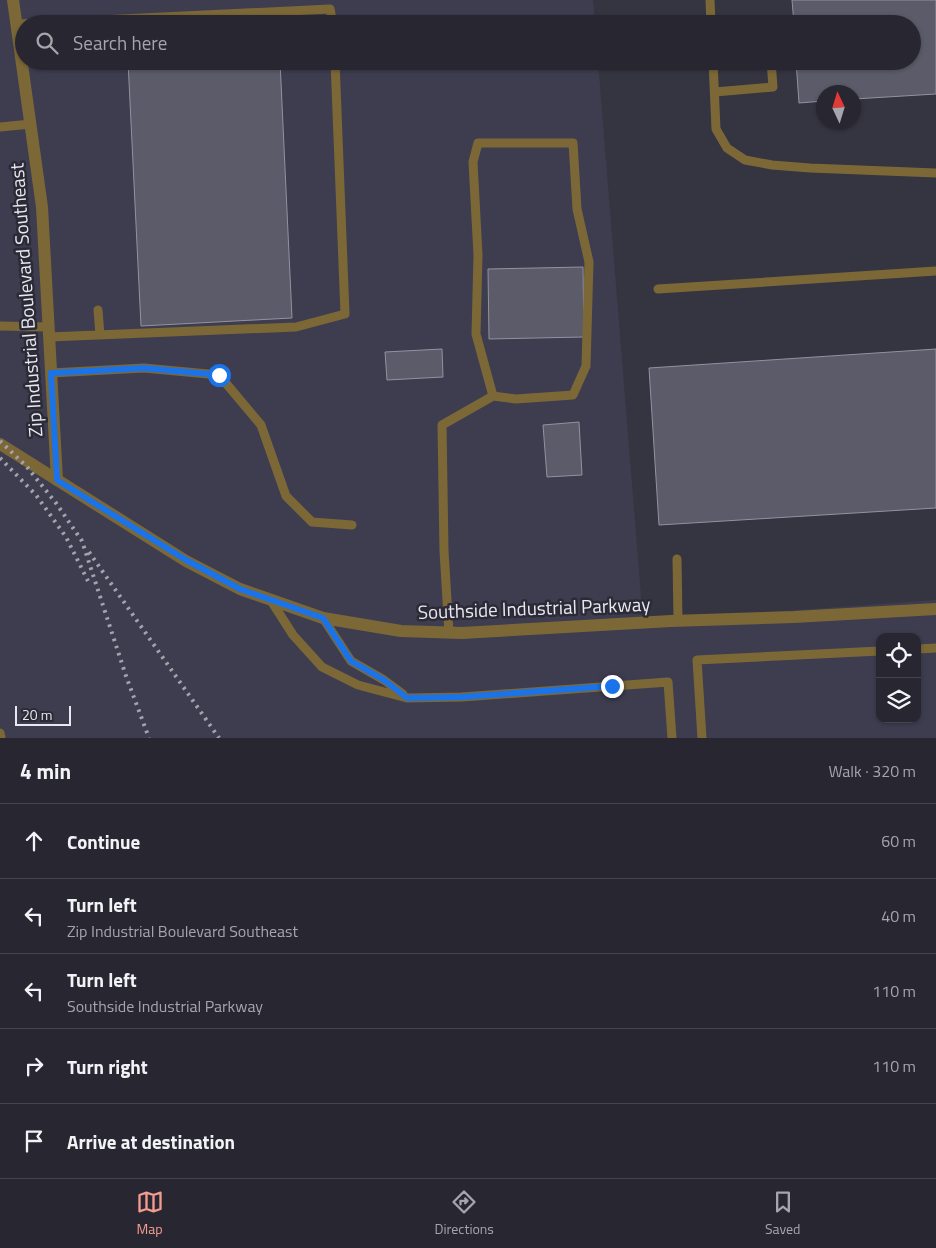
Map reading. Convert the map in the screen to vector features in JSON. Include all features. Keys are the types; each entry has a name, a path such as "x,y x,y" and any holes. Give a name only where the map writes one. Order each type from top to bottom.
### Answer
{"street":[{"name":"Zip Industrial Boulevard Southeast","path":"14,0 16,15"},
{"name":"Zip Industrial Boulevard Southeast","path":"23,70 42,207 57,480"},
{"name":"Southside Industrial Parkway","path":"0,444 186,560 240,589 323,618 400,631 449,633 678,620 794,617 936,609"}],"lane":[{"path":"710,0 711,15"},
{"path":"217,15 330,9 331,15"},
{"path":"0,326 49,332 100,335 296,327 345,314 335,70"},
{"path":"714,70 716,129 727,148 745,160 772,165 810,168 936,173"},
{"path":"715,92 773,88 772,70"},
{"path":"0,127 30,124"},
{"path":"449,633 444,551 442,426 493,396 516,399 573,395 586,366 589,262 577,209 573,143 478,143 473,162 478,256 476,334 493,396"},
{"path":"658,289 936,271"},
{"path":"98,310 100,335"},
{"path":"51,373 144,368 219,375 261,425 286,496 312,522 352,525"},
{"path":"677,559 678,620"},
{"path":"270,599 293,635 322,667 358,685 407,698 462,697 668,682 672,738"},
{"path":"323,618 351,661 384,680 407,698"},
{"path":"921,649 936,648"},
{"path":"702,738 697,660 876,651"},
{"path":"0,733 1,738"}],"shaded area":[{"path":"0,0 593,0 594,15 15,15 15,70 599,70 643,621 936,600 936,738 0,738"}],"building":[{"path":"792,0 936,0 936,94 861,99 861,85 816,85 816,102 799,103 797,70 921,70 921,15 793,15"},
{"path":"128,70 280,70 292,318 141,326"},
{"path":"583,267 584,337 489,339 488,269"},
{"path":"442,349 443,377 387,380 385,352"},
{"path":"936,349 936,508 659,525 649,368"},
{"path":"579,422 582,475 547,477 543,425"}],"railway":[{"path":"0,441 27,467 56,503 82,541 126,676 149,738"},
{"path":"0,458 36,495 66,537 88,581"},
{"path":"89,552 219,738"}],"route":[{"path":"219,375 144,368 51,373 57,480 186,560 240,589 323,618 351,661 384,680 407,698 462,697 612,686"}]}
